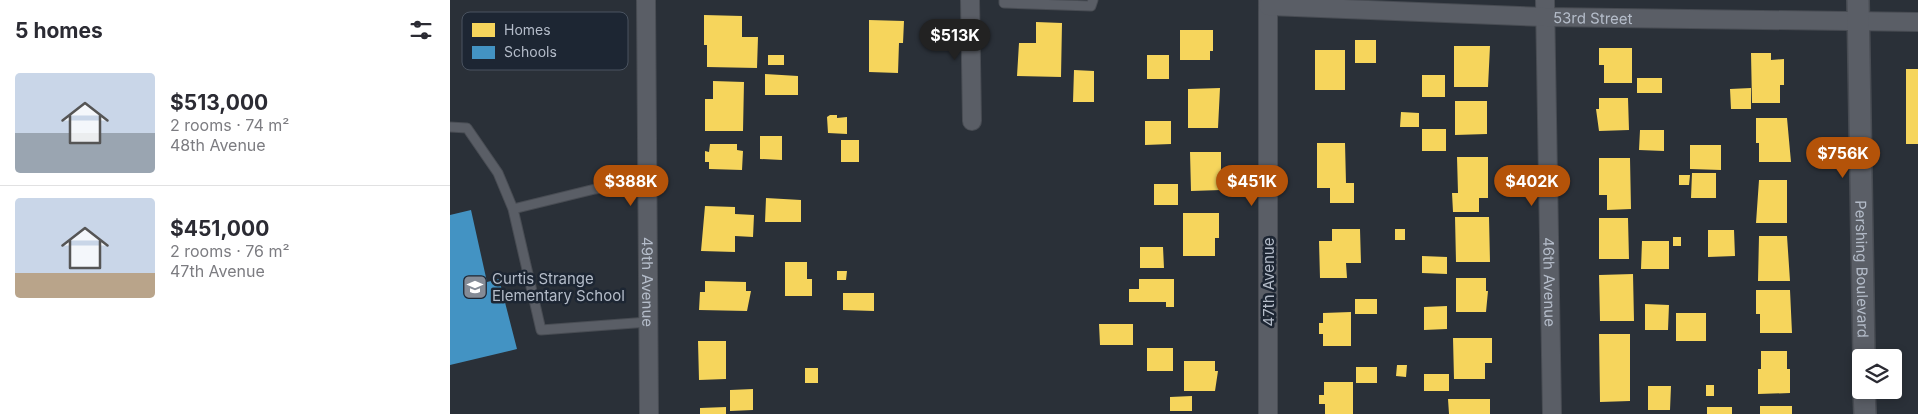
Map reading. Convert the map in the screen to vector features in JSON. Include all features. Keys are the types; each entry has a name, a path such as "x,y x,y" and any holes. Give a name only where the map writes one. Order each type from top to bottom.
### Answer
{"street":[{"name":"49th Avenue","path":"646,0 649,414"},
{"path":"970,0 972,121"},
{"name":"Pershing Boulevard","path":"1858,0 1864,349"},
{"name":"53rd Street","path":"1268,3 1545,9 1858,22 1918,22"},
{"name":"47th Avenue","path":"1268,3 1268,414"},
{"name":"46th Avenue","path":"1545,9 1552,414"},
{"path":"1864,399 1865,414"}],"lane":[{"path":"1004,0 1004,3 1046,2 1091,6 1093,0"},
{"path":"450,127 467,128 485,151 498,173 513,209 541,330 648,322"},
{"path":"513,209 595,189 647,181"}],"building: Homes":[{"path":"704,15 742,16 742,37 758,37 757,68 707,67 707,45 704,45"},
{"path":"869,20 904,21 903,43 899,43 898,73 869,72"},
{"path":"1036,22 1062,23 1061,77 1017,76 1019,43 1036,43"},
{"path":"1180,30 1213,30 1213,51 1210,51 1210,60 1180,60"},
{"path":"1355,40 1376,40 1376,63 1355,63"},
{"path":"1454,46 1490,46 1488,87 1454,87"},
{"path":"1599,48 1632,48 1632,83 1604,83 1604,65 1599,65"},
{"path":"1315,50 1345,50 1345,90 1315,90"},
{"path":"1751,53 1771,53 1771,60 1784,59 1784,85 1780,85 1780,103 1752,103"},
{"path":"768,55 784,55 784,65 768,65"},
{"path":"1147,55 1169,55 1169,79 1147,79"},
{"path":"1906,69 1918,69 1918,144 1906,144"},
{"path":"1074,70 1094,71 1094,102 1073,102"},
{"path":"765,74 798,76 798,95 765,95"},
{"path":"1422,75 1445,75 1445,97 1422,97"},
{"path":"1637,78 1662,78 1662,93 1637,93"},
{"path":"713,81 744,82 743,131 705,131 705,99 713,99"},
{"path":"1220,88 1218,128 1188,128 1188,89"},
{"path":"1751,88 1751,109 1731,109 1730,89"},
{"path":"1599,98 1628,98 1629,130 1599,131 1596,109 1599,109"},
{"path":"1455,101 1487,101 1487,134 1455,135"},
{"path":"1401,112 1419,113 1419,127 1400,127"},
{"path":"837,115 837,118 847,117 847,134 828,133 827,117"},
{"path":"1756,118 1787,118 1791,162 1759,162 1759,143 1756,143"},
{"path":"1145,121 1171,121 1171,144 1145,145"},
{"path":"1422,129 1446,129 1446,151 1422,151"},
{"path":"1640,130 1664,130 1664,151 1639,150"},
{"path":"760,136 782,136 782,160 760,159"},
{"path":"841,140 859,140 859,162 841,162"},
{"path":"1317,143 1345,143 1346,183 1354,183 1354,203 1330,203 1330,188 1317,188"},
{"path":"710,144 737,144 737,150 743,151 742,170 709,169 709,162 705,162 705,151 709,152"},
{"path":"1690,145 1721,145 1721,170 1690,169"},
{"path":"1190,152 1221,152 1221,190 1191,191"},
{"path":"1457,157 1488,157 1488,198 1479,198 1479,212 1453,212 1452,193 1458,193"},
{"path":"1599,158 1630,158 1631,209 1607,210 1607,195 1599,195"},
{"path":"1692,173 1716,173 1716,198 1691,198"},
{"path":"1679,175 1690,175 1689,185 1679,185"},
{"path":"1759,180 1787,180 1787,223 1756,223"},
{"path":"1154,184 1178,184 1178,205 1154,205"},
{"path":"766,198 801,200 801,222 765,222"},
{"path":"705,206 735,207 735,214 754,215 753,237 735,236 735,252 701,251"},
{"path":"1183,213 1219,213 1219,238 1215,238 1215,256 1183,256"},
{"path":"1455,217 1489,217 1490,262 1456,262"},
{"path":"1599,218 1628,218 1629,259 1599,259"},
{"path":"1332,229 1360,229 1361,263 1346,263 1347,278 1320,278 1319,241 1332,241"},
{"path":"1395,229 1405,229 1405,240 1395,240"},
{"path":"1708,230 1734,230 1735,256 1708,257"},
{"path":"1759,236 1787,236 1790,281 1758,281"},
{"path":"1673,237 1681,237 1681,246 1673,246"},
{"path":"1642,241 1669,241 1669,269 1641,269"},
{"path":"1140,247 1163,247 1164,268 1140,268"},
{"path":"1422,256 1447,257 1447,274 1422,273"},
{"path":"785,262 807,262 807,279 812,279 812,296 785,296"},
{"path":"837,271 847,271 846,280 837,280"},
{"path":"1633,274 1634,321 1600,321 1599,275"},
{"path":"1456,278 1486,278 1486,291 1488,291 1486,312 1456,312"},
{"path":"1139,279 1174,279 1174,307 1166,307 1166,302 1129,302 1129,289 1139,289"},
{"path":"705,281 746,282 746,291 751,291 747,311 699,310 700,292 705,292"},
{"path":"1756,290 1790,290 1792,333 1760,333 1760,314 1756,314"},
{"path":"843,293 874,293 874,311 843,310"},
{"path":"1355,299 1377,299 1377,314 1355,314"},
{"path":"1645,304 1669,305 1668,330 1645,330"},
{"path":"1447,306 1447,329 1424,330 1424,307"},
{"path":"1351,312 1351,346 1323,346 1323,334 1319,334 1319,323 1323,323 1323,313"},
{"path":"1676,313 1706,313 1706,341 1676,341"},
{"path":"1099,324 1133,324 1133,345 1100,345"},
{"path":"1599,334 1630,334 1630,401 1600,402"},
{"path":"1453,338 1492,338 1492,363 1485,363 1485,379 1454,379"},
{"path":"698,341 726,341 726,379 699,380"},
{"path":"1147,348 1173,348 1173,371 1147,371"},
{"path":"1761,351 1787,351 1787,369 1790,369 1790,393 1758,394 1758,369 1761,369"},
{"path":"1184,361 1215,361 1215,371 1218,371 1215,391 1184,391"},
{"path":"1397,365 1407,365 1406,377 1396,376"},
{"path":"1356,367 1377,367 1377,383 1356,383"},
{"path":"805,368 818,368 818,383 805,383"},
{"path":"1424,374 1449,374 1449,391 1424,391"},
{"path":"1324,382 1353,382 1353,414 1325,414 1325,404 1319,404 1319,395 1324,395"},
{"path":"1706,385 1714,385 1714,396 1706,396"},
{"path":"1648,386 1671,386 1670,410 1648,410"},
{"path":"753,389 753,410 730,411 730,390"},
{"path":"1192,396 1192,411 1170,411 1170,397"},
{"path":"1448,399 1490,399 1490,414 1449,414"},
{"path":"1760,406 1792,406 1792,414 1760,414"},
{"path":"726,407 726,414 700,414 700,408"},
{"path":"1707,407 1732,407 1732,414 1707,414"}],"building: Schools":[{"name":"Curtis Strange Elementary School","path":"471,210 487,282 499,279 517,349 450,365 450,215"}],"place":[{"name":"Curtis Strange Elementary School","path":"475,287"}]}
